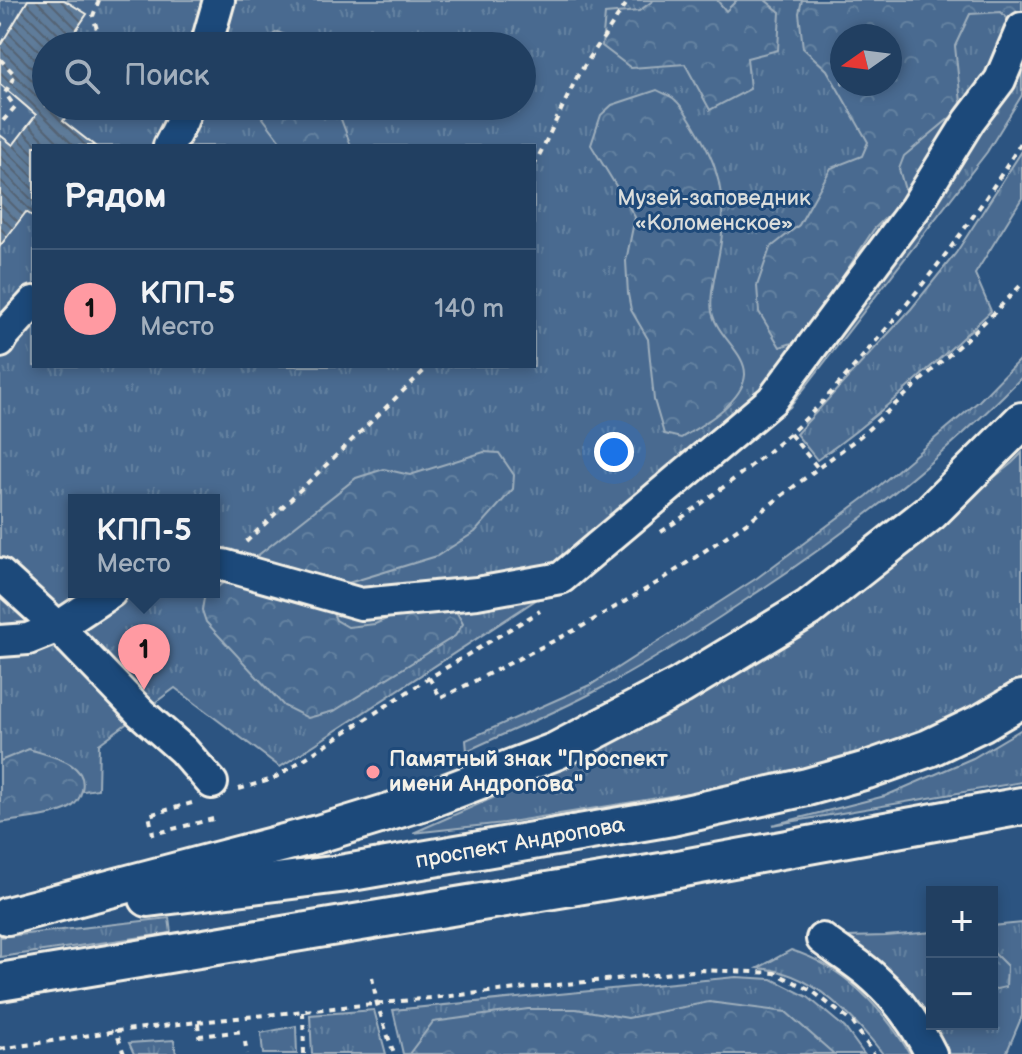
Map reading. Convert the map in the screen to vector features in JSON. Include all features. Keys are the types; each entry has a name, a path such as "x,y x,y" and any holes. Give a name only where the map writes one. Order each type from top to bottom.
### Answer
{"main road":[{"path":"4,916 318,834 425,801 556,751 680,686 809,608 931,512 1022,421"},
{"name":"проспект Андропова","path":"4,916 340,874 672,817 807,787 867,770 929,748 1022,699"},
{"path":"0,982 651,874 1022,806"}],"lane":[{"path":"210,32 219,0"},
{"path":"220,566 361,604 477,593 561,578 772,400 915,208 969,121 1000,80 1022,28"},
{"path":"170,144 182,120"},
{"path":"0,342 32,304"},
{"path":"0,574 58,627 141,713 183,750 212,783"},
{"path":"0,641 28,639 58,627 102,598"},
{"path":"822,939 872,976 888,992 931,1054"}],"path":[{"path":"98,32 93,16 99,0"},
{"path":"536,162 578,75 629,0"},
{"path":"0,59 15,75 5,93 15,107 0,121"},
{"path":"429,678 441,698 581,627 660,581 746,523 863,434 1022,284"},
{"path":"220,563 427,368"},
{"path":"790,434 818,468"},
{"path":"162,831 217,818"},
{"path":"0,1049 116,1031 702,970 775,973 811,990 853,1023 874,1054"},
{"path":"372,977 377,1004 394,1054"},
{"path":"303,1012 304,1054"},
{"path":"198,1022 199,1036 244,1031"},
{"path":"116,1031 124,1054"},
{"path":"245,1042 247,1054"}],"green space":[{"name":"Музей-заповедник «Коломенское»","path":"0,0 1022,0 1022,95 987,152 790,407 571,577 280,767 175,688 99,744 98,789 0,803"},
{"path":"654,0 717,0 726,11 737,0 765,0 780,12 778,50 747,58 750,89 710,110 685,64 631,68 602,46 605,14 639,11"},
{"path":"802,0 1022,0 1022,25 1013,24 1001,12 970,14 955,46 961,103 951,117 904,156 899,169 907,197 874,229 826,302 807,338 780,347 759,312 757,286 770,248 799,225 831,168 862,156 868,142 842,96 902,96 902,24 830,24 830,75 803,48 799,13"},
{"path":"657,90 673,98 685,112 714,164 721,194 722,226 712,312 719,329 741,359 745,375 737,395 729,404 681,438 664,434 654,400 648,339 631,310 626,261 635,217 591,145 601,115 612,105"},
{"path":"264,120 341,120 350,144 282,144"},
{"path":"1022,151 1022,198 975,274 991,311 885,407 817,460 796,434 911,309 956,253"},
{"path":"1022,357 1022,377 990,409 889,497 818,550 632,671 563,708 467,751 466,740 592,684 757,578 867,496 979,401"},
{"path":"484,452 499,453 514,475 513,489 475,532 437,556 345,584 335,593 330,607 336,620 348,627 375,624 416,606 456,611 463,624 455,636 334,711 308,718 284,706 206,622 202,610 204,598 220,598 220,585 356,478 384,469 410,475"},
{"path":"1022,453 1022,684 940,726 775,779 504,823 413,833 570,764 726,678 895,557"},
{"path":"1022,729 1022,782 772,825 885,796 973,758"},
{"path":"29,749 74,767 83,780 80,796 73,806 60,812 0,823 0,761"},
{"path":"169,918 171,933 0,957 0,937"},
{"path":"1022,923 1022,1016 1006,1054 950,1054 937,1030 998,1030 998,925"},
{"path":"926,933 926,1013 894,974 848,937"},
{"path":"791,950 828,967 860,991 887,1021 910,1054 883,1054 851,1017 813,986 778,971 758,968"},
{"path":"998,957 1007,966 1006,987 998,989"},
{"path":"736,977 772,979 808,997 845,1028 864,1054 403,1054 393,1010"},
{"path":"709,1002 786,1012 834,1054 409,1054 433,1022 528,1009 576,1009 628,1018"},
{"path":"374,1010 386,1054 312,1054 310,1015"},
{"path":"296,1026 297,1054 263,1054 261,1033"},
{"path":"174,1040 176,1054 134,1054 129,1043"}],"building":[{"path":"28,0 64,0 87,14 75,32 32,32 32,112 0,84 0,46"},
{"path":"32,120 64,120 92,144 32,144 32,216 26,212 0,246 0,135 13,145"}],"place":[{"name":"КПП-5","path":"144,690"},
{"name":"Памятный знак \"Проспект имени Андропова\"","path":"373,772"}]}
